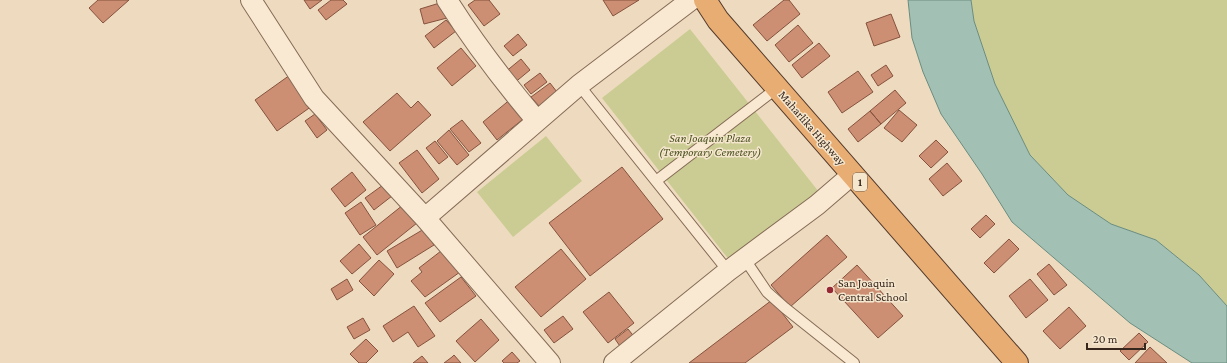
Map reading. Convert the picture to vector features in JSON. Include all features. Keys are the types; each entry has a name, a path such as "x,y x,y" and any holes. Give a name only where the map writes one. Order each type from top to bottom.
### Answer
{"highway":[{"name":"Maharlika Highway","path":"705,0 718,20 1017,363"}],"street":[{"path":"251,0 314,98 425,218 550,363"},
{"path":"447,0 464,27 505,83 537,121"},
{"path":"425,218 579,85 691,0"},
{"path":"614,363 744,258 817,205 853,174"}],"lane":[{"path":"579,85 728,271"},
{"path":"656,181 777,88"},
{"path":"744,258 767,292 854,363"}],"green space":[{"path":"971,0 1227,0 1227,306 1199,275 1156,240 1111,224 1068,195 1030,155 995,84 974,21"},
{"name":"San Joaquin Plaza (Temporary Cemetery)","path":"690,29 819,192 730,261 602,98"},
{"path":"546,136 582,181 513,237 477,192"}],"shaded area":[{"path":"908,0 971,0 974,21 995,84 1030,155 1068,195 1111,224 1156,240 1199,275 1227,306 1227,363 1192,363 1130,323 1012,222 982,174 941,114 923,72 912,38"}],"building":[{"path":"98,0 129,0 103,23 89,8"},
{"path":"304,0 322,0 310,9"},
{"path":"331,0 343,0 347,4 326,20 318,10"},
{"path":"475,0 489,0 500,14 484,26 468,5"},
{"path":"603,0 639,0 613,16"},
{"path":"784,0 789,0 800,14 767,41 753,25"},
{"path":"443,2 447,18 424,24 420,9"},
{"path":"891,14 900,37 874,46 866,23"},
{"path":"446,20 456,31 434,48 425,36"},
{"path":"798,25 813,43 789,62 775,45"},
{"path":"518,34 527,45 513,56 504,46"},
{"path":"819,43 830,56 802,78 792,65"},
{"path":"461,48 476,66 452,86 437,68"},
{"path":"521,59 530,70 513,84 504,73"},
{"path":"886,65 893,76 878,86 871,75"},
{"path":"858,71 873,92 842,113 828,92"},
{"path":"540,73 547,82 531,94 524,85"},
{"path":"290,75 312,106 277,131 255,100"},
{"path":"550,83 557,92 539,106 531,97"},
{"path":"895,90 906,103 881,124 870,111"},
{"path":"397,93 411,108 418,101 431,115 390,151 363,122"},
{"path":"512,98 527,116 497,140 483,122"},
{"path":"899,110 917,125 902,142 884,128"},
{"path":"870,111 881,124 858,142 848,129"},
{"path":"315,114 327,130 317,138 305,121"},
{"path":"462,120 481,143 469,152 450,129"},
{"path":"449,130 469,155 457,165 437,141"},
{"path":"936,140 948,152 931,168 919,156"},
{"path":"435,141 448,157 439,164 426,148"},
{"path":"417,150 439,179 422,193 399,163"},
{"path":"947,163 962,181 943,196 929,179"},
{"path":"622,167 663,219 590,276 549,223"},
{"path":"352,172 366,190 345,207 331,189"},
{"path":"383,185 392,196 374,210 365,198"},
{"path":"361,202 376,225 360,235 345,213"},
{"path":"403,205 417,223 377,255 363,237"},
{"path":"986,215 995,224 980,238 971,229"},
{"path":"424,229 434,245 397,268 387,251"},
{"path":"827,235 847,257 790,307 771,285"},
{"path":"1009,239 1019,249 994,273 984,263"},
{"path":"359,244 371,258 352,274 340,261"},
{"path":"561,249 586,279 541,317 515,287"},
{"path":"441,251 460,272 425,297 411,281 422,272 419,268"},
{"path":"379,260 394,274 374,296 359,281"},
{"path":"1049,264 1067,285 1054,295 1037,274"},
{"path":"857,265 903,316 878,338 832,288"},
{"path":"461,277 476,296 440,322 425,303"},
{"path":"347,279 353,290 337,300 331,289"},
{"path":"1030,279 1048,300 1026,318 1009,296"},
{"path":"609,292 634,323 608,343 583,312"},
{"path":"772,300 793,327 745,363 689,363"},
{"path":"414,306 435,336 418,347 408,332 393,342 383,326"},
{"path":"1069,307 1086,326 1060,349 1043,331"},
{"path":"563,316 573,329 554,343 544,330"},
{"path":"363,318 370,330 354,339 347,327"},
{"path":"481,319 499,340 475,362 456,341"},
{"path":"628,329 636,339 622,349 615,339"},
{"path":"1139,333 1148,342 1129,360 1120,351"},
{"path":"366,339 378,351 366,363 359,363 350,354"},
{"path":"1150,347 1167,363 1135,363"},
{"path":"512,352 520,361 517,363 504,363 502,361"},
{"path":"454,355 461,363 444,363 452,357"},
{"path":"422,356 428,363 413,363"}],"place":[{"name":"San Joaquin Central School","path":"830,290"}]}
